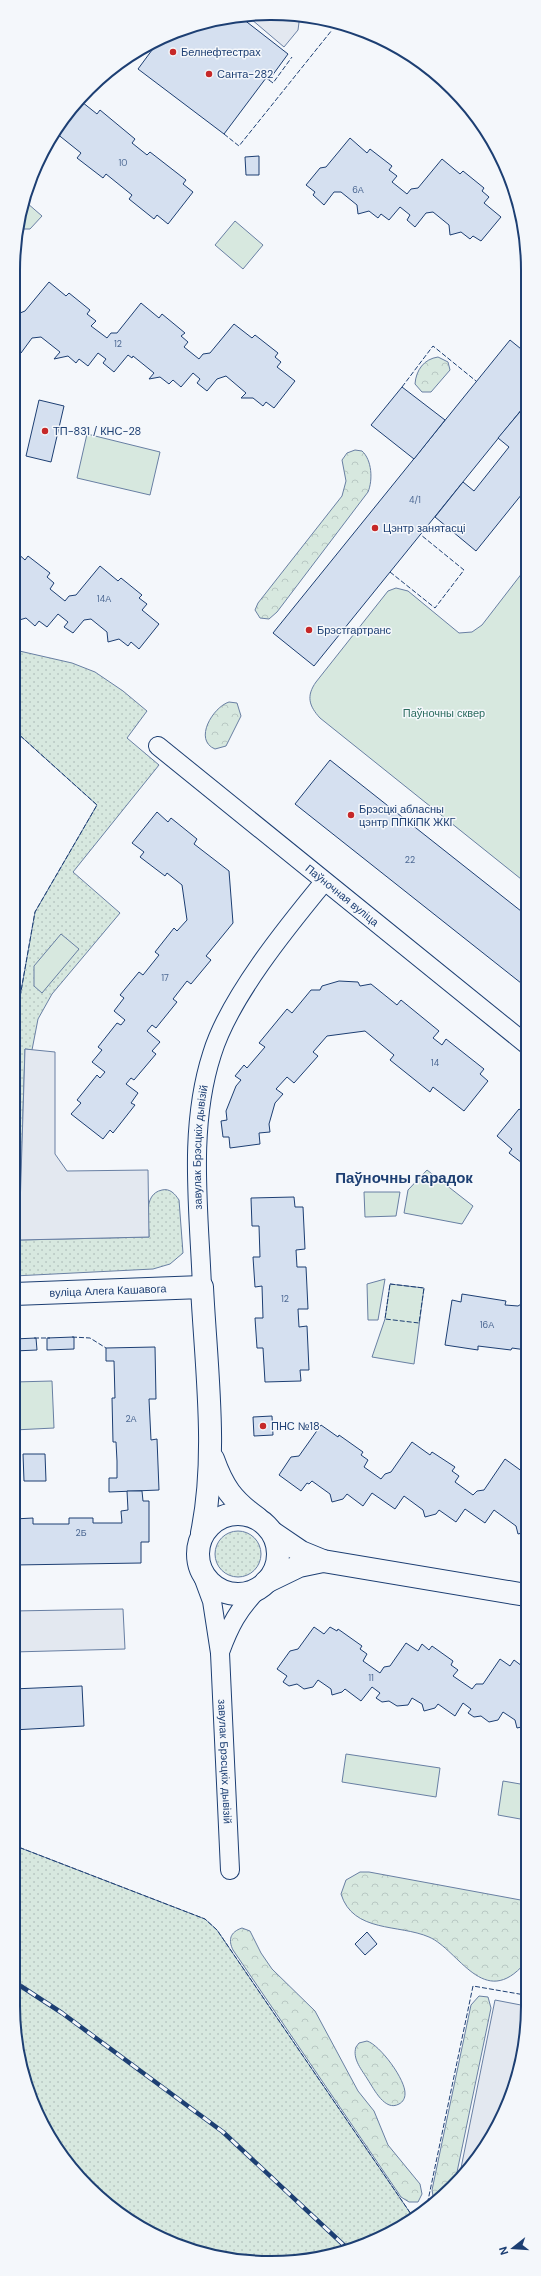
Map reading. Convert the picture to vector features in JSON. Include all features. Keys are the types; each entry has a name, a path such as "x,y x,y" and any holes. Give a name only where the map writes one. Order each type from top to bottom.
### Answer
{"street":[{"name":"Паўночная вуліца","path":"158,746 324,882 521,1040"},
{"name":"завулак Брэсцкіх дывізій","path":"202,1534 208,1499 210,1449 202,1287 198,1142 202,1101 212,1053 232,1010 252,978 324,882"},
{"name":"вуліца Алега Кашавога","path":"20,1294 202,1287"},
{"name":"завулак Брэсцкіх дывізій","path":"210,1449 225,1488 239,1505 301,1552 323,1561 521,1594"},
{"path":"227,1514 248,1514 265,1526 278,1554 277,1564 262,1586 248,1593 227,1593 217,1589 202,1574 197,1554 202,1534 217,1518 227,1514"},
{"name":"завулак Брэсцкіх дывізій","path":"220,1653 233,1620 242,1606 262,1586 299,1566 323,1561"},
{"name":"завулак Брэсцкіх дывізій","path":"202,1574 212,1601 220,1653 230,1870"}],"green space":[{"path":"29,205 42,216 30,229 24,229"},
{"path":"235,221 263,245 243,269 215,245"},
{"path":"438,357 448,362 450,370 431,392 422,392 415,384 417,374 425,363"},
{"path":"87,434 160,452 150,495 77,478"},
{"path":"355,450 362,451 370,465 371,482 368,492 277,612 269,619 260,618 255,610 258,603 342,496 346,481 342,460 347,453"},
{"name":"Паўночны сквер","path":"521,574 521,879 320,718 313,709 310,701 311,692 316,682 388,591 396,588 408,591 459,633 472,632 482,625"},
{"path":"20,651 72,663 95,672 123,691 147,711 127,738 159,765 73,872 120,913 52,994 38,1019 32,1050 25,1049 20,1208 20,997 35,912 97,805 20,736"},
{"path":"229,702 237,703 241,716 226,746 215,749 209,745 206,739 208,724 217,710"},
{"path":"61,934 79,949 42,993 34,986 34,966"},
{"path":"427,1170 473,1206 462,1224 404,1213 408,1190"},
{"path":"162,1190 167,1190 174,1194 179,1200 183,1253 170,1264 153,1269 20,1276 20,1240 149,1237 149,1203 156,1193"},
{"path":"364,1192 400,1192 396,1216 365,1217"},
{"path":"385,1279 378,1320 368,1320 367,1284"},
{"path":"390,1284 424,1288 414,1364 372,1357 385,1319"},
{"path":"52,1381 54,1428 20,1430 20,1382"},
{"path":"234,1531 242,1531 251,1535 257,1541 261,1554 257,1567 251,1573 242,1577 234,1577 225,1573 219,1567 215,1558 215,1550 219,1541 225,1535"},
{"path":"346,1754 440,1768 436,1797 342,1782"},
{"path":"503,1781 521,1784 521,1819 498,1815"},
{"path":"20,1848 205,1919 217,1930 410,2214 366,2237 351,2243 319,2251 303,2254 270,2256 238,2254 222,2251 190,2243 175,2237 131,2214 93,2183 62,2145 46,2116 33,2086 22,2038 20,2006"},
{"path":"360,1872 369,1872 521,1900 521,1966 510,1976 497,1981 485,1979 473,1973 440,1944 429,1937 366,1921 347,1907 341,1894 346,1880"},
{"path":"242,1928 250,1931 261,1953 272,1969 315,2011 358,2091 374,2111 388,2145 420,2184 422,2194 418,2202 409,2202 401,2197 233,1950 230,1940 231,1937 235,1932"},
{"path":"479,1996 488,1997 491,2008 457,2173 433,2196 432,2190 471,2005"},
{"path":"367,2041 379,2049 397,2072 404,2088 405,2095 403,2101 399,2104 394,2106 389,2105 380,2098 358,2064 355,2056 356,2047 359,2043"}],"shaded area":[{"path":"270,20 299,22 298,30 284,47 253,21"},
{"path":"25,1049 55,1052 55,1154 67,1171 148,1170 149,1237 20,1240"},
{"path":"123,1609 125,1649 20,1652 20,1611"},
{"path":"495,2000 521,2005 519,2038 508,2086 487,2131 479,2145 461,2169"}],"building":[{"name":"Санта-282","path":"246,21 288,54 269,80 266,78 224,134 138,69 152,50 160,46 190,33 238,22"},
{"path":"84,103 97,114 100,110 135,139 132,143 147,155 150,152 186,180 183,184 193,192 168,224 157,215 154,219 129,199 132,195 106,174 103,178 77,158 81,153 59,136"},
{"path":"350,138 367,153 370,149 392,166 389,170 397,176 392,182 407,194 411,189 418,188 442,159 460,174 463,171 484,188 482,191 489,197 484,203 501,217 481,241 473,236 470,239 461,232 450,235 449,225 433,212 426,213 415,227 407,220 410,215 400,207 389,220 381,214 378,218 369,211 358,214 357,205 341,192 334,192 324,205 313,195 315,192 306,185 320,168 326,167"},
{"path":"259,156 259,175 246,175 245,157"},
{"path":"49,282 66,296 69,293 90,310 87,314 96,321 91,326 107,338 111,333 117,333 141,303 159,318 162,314 185,333 181,336 188,342 184,347 199,359 203,354 210,353 234,324 252,338 255,335 278,353 275,357 281,362 277,367 295,381 274,408 266,402 263,406 253,398 241,398 246,393 226,376 217,379 207,391 197,383 200,379 193,373 181,387 173,380 169,384 160,377 149,379 154,373 133,356 132,358 128,355 114,372 103,363 106,359 98,353 88,366 79,359 76,363 68,356 54,359 60,352 41,337 32,338 21,353 20,313 25,311"},
{"path":"510,340 521,349 521,410 314,666 273,633"},
{"path":"402,387 445,420 414,459 371,425"},
{"name":"ТП-831 / КНС-28","path":"39,400 64,406 51,462 26,456"},
{"path":"521,411 521,495 476,551 435,517 463,482 474,491 509,447 498,438"},
{"path":"20,556 25,560 28,556 50,573 47,577 54,583 50,589 65,601 69,596 76,595 100,566 118,581 121,578 142,595 139,598 147,604 142,610 159,624 139,649 131,642 128,646 119,639 108,642 107,632 91,619 84,620 73,633 64,627 68,622 58,614 47,627 39,621 35,626 26,618 20,620"},
{"path":"330,760 521,911 521,983 295,804"},
{"path":"157,812 168,822 171,818 197,839 194,844 229,871 233,923 206,956 211,960 191,984 187,981 173,999 177,1002 156,1028 152,1025 147,1031 160,1042 152,1051 156,1054 134,1080 131,1078 126,1084 138,1093 131,1103 135,1105 113,1133 110,1130 103,1139 71,1114 81,1103 77,1100 97,1075 100,1078 105,1072 92,1062 102,1050 98,1047 117,1023 121,1025 125,1020 114,1011 124,998 120,995 139,972 143,975 159,955 155,952 174,928 177,931 187,920 182,885 167,873 165,876 140,857 144,852 132,843"},
{"path":"339,981 358,982 360,986 371,984 397,1005 401,1000 439,1031 433,1038 442,1045 446,1039 484,1069 480,1074 488,1081 464,1111 433,1087 430,1092 390,1060 394,1055 365,1031 327,1036 313,1052 318,1056 294,1083 287,1077 276,1089 283,1094 275,1103 269,1124 270,1132 259,1133 260,1144 230,1148 229,1137 223,1137 221,1121 227,1120 226,1111 236,1086 241,1080 235,1076 244,1065 247,1068 265,1047 259,1043 287,1009 292,1013 311,990 320,990 322,986"},
{"path":"519,1109 521,1110 521,1162 509,1153 512,1149 497,1136"},
{"path":"294,1197 295,1207 303,1207 305,1249 296,1250 297,1267 306,1267 308,1309 298,1309 299,1327 307,1326 309,1370 300,1370 301,1381 265,1382 263,1348 257,1348 255,1318 263,1318 262,1286 255,1287 253,1257 260,1257 259,1226 252,1226 251,1198"},
{"path":"462,1294 506,1301 505,1305 518,1306 521,1304 521,1349 512,1348 511,1350 478,1346 478,1350 445,1345 452,1300 461,1302"},
{"path":"74,1337 74,1349 47,1350 47,1338"},
{"path":"36,1338 37,1350 20,1351 20,1339"},
{"path":"155,1347 156,1399 149,1399 151,1440 157,1439 159,1490 109,1492 109,1478 117,1478 117,1461 116,1442 113,1442 112,1398 115,1398 114,1361 106,1361 106,1348"},
{"name":"ПНС №18","path":"272,1416 273,1435 254,1436 253,1417"},
{"path":"321,1425 338,1437 339,1435 363,1452 361,1455 368,1460 364,1467 381,1479 385,1474 391,1472 412,1442 430,1455 432,1452 455,1467 452,1471 459,1476 455,1482 473,1495 477,1491 484,1490 505,1459 521,1471 521,1533 518,1534 516,1526 494,1510 485,1523 465,1509 456,1522 439,1510 436,1514 425,1517 423,1510 404,1496 395,1509 372,1493 363,1506 347,1494 343,1499 332,1502 330,1494 312,1481 309,1484 307,1483 301,1491 279,1475 291,1457 299,1456"},
{"path":"23,1454 45,1454 46,1481 24,1481"},
{"path":"127,1491 142,1491 143,1501 149,1501 149,1542 141,1542 141,1563 20,1565 20,1519 33,1518 33,1524 69,1524 69,1518 93,1518 93,1523 122,1523 121,1511 128,1510"},
{"path":"314,1627 324,1634 330,1627 337,1631 338,1629 362,1646 360,1649 367,1654 363,1661 380,1673 384,1667 390,1666 406,1643 418,1651 422,1644 429,1650 432,1646 453,1661 451,1665 458,1670 453,1676 472,1689 476,1684 483,1684 500,1659 510,1666 514,1660 521,1665 521,1727 517,1728 515,1720 503,1712 498,1720 489,1722 481,1716 474,1717 468,1713 471,1709 463,1703 455,1716 438,1704 435,1708 424,1711 422,1704 412,1698 408,1705 397,1706 389,1701 382,1702 376,1698 380,1693 372,1687 361,1701 345,1689 342,1692 332,1695 331,1689 318,1680 313,1687 304,1689 297,1684 289,1686 283,1682 287,1676 277,1669 290,1651 298,1649"},
{"path":"82,1686 84,1726 20,1730 20,1689"},
{"path":"367,1932 377,1944 365,1955 355,1944"}],"railway":[{"path":"20,1986 62,2013 223,2132 344,2245"}],"fence":[{"path":"224,134 239,146 332,30"},
{"path":"269,80 273,83 292,57"},
{"path":"402,387 433,346 476,381"},
{"path":"390,572 435,608 464,570 421,535"},
{"path":"20,736 97,805 35,912 20,997"},
{"path":"390,1284 424,1288 419,1323 385,1319 390,1284"},
{"path":"72,1337 90,1338 106,1348"},
{"path":"34,1338 50,1338"},
{"path":"20,1848 205,1919 217,1930 411,2214"},
{"path":"428,2200 473,1986 521,1994"}],"place":[{"name":"Белнефтестрах","path":"173,52"},
{"name":"Санта-282","path":"209,74"},
{"name":"ТП-831 / КНС-28","path":"45,431"},
{"name":"Цэнтр занятасці","path":"375,528"},
{"name":"Брэстгартранс","path":"309,630"},
{"name":"Брэсцкі абласны цэнтр ППКіПК ЖКГ","path":"351,815"},
{"name":"ПНС №18","path":"263,1426"}],"district":[{"name":"Паўночны гарадок","path":"404,1178"}]}
